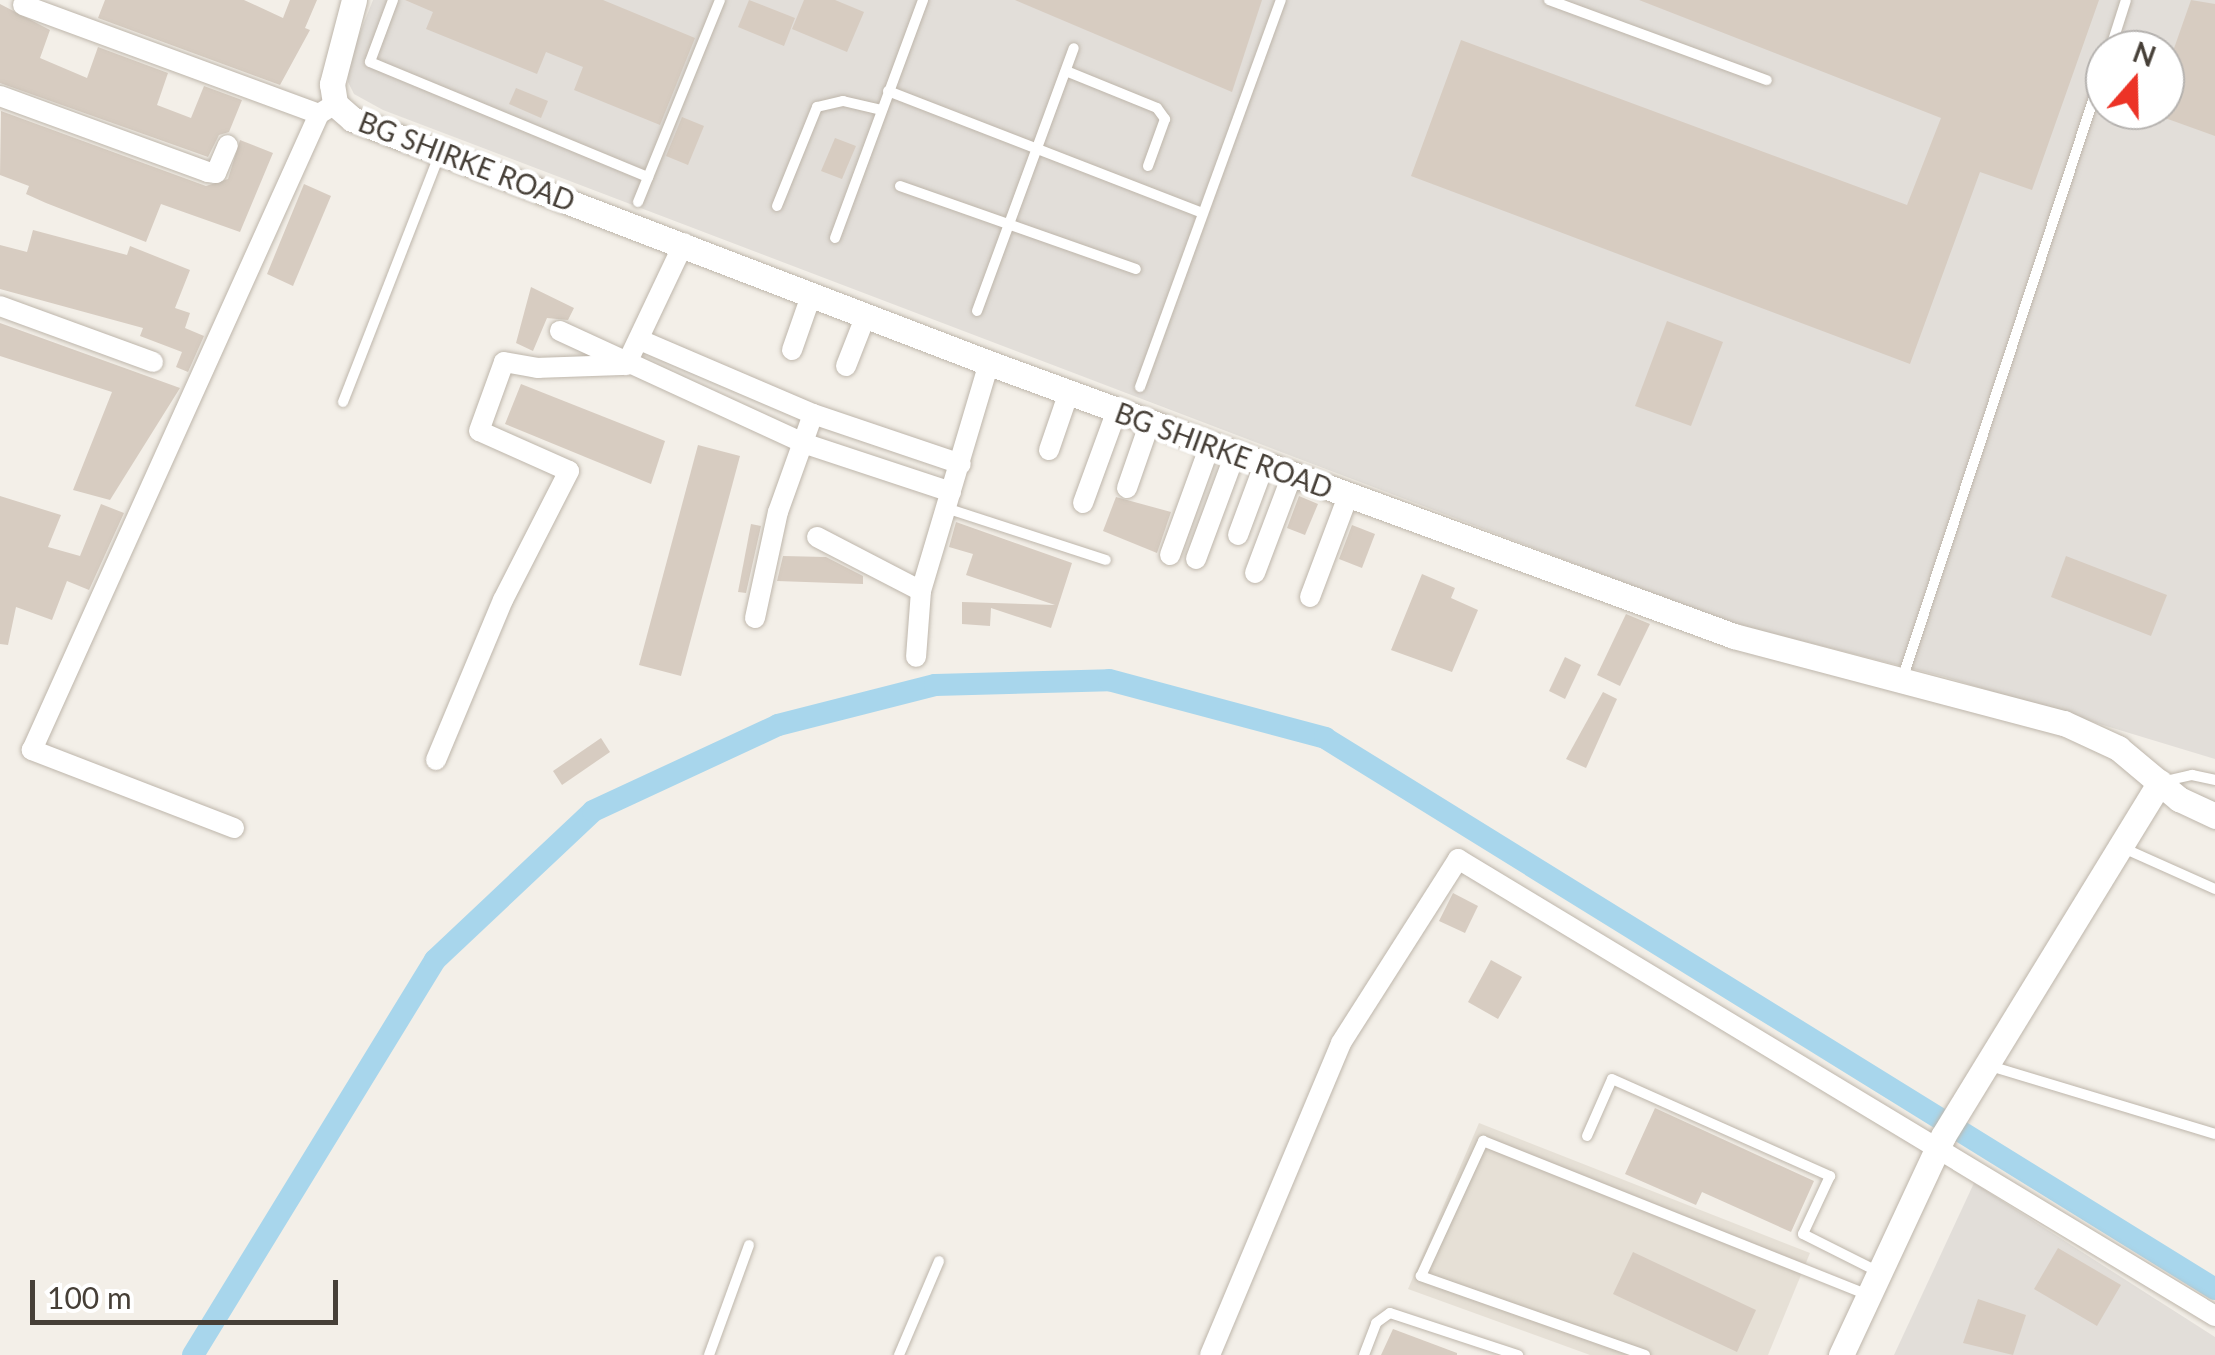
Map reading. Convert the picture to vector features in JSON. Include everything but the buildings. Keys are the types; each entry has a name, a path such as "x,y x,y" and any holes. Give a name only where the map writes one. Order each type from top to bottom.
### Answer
{"street":[{"name":"BG SHIRKE ROAD","path":"354,0 341,36 327,109 989,363 1734,636 2064,724 2118,748 2160,782 2215,816"},
{"path":"23,5 327,109 32,750 234,828"},
{"path":"0,96 208,172 216,173 228,145"},
{"path":"626,365 684,243"},
{"path":"792,350 812,293"},
{"path":"0,306 153,362"},
{"path":"846,366 866,314"},
{"path":"560,330 626,365 802,443 948,500"},
{"path":"640,340 813,414 961,464"},
{"path":"436,760 503,600 569,471 479,431 504,362 538,368 626,365"},
{"path":"916,657 921,591 989,363"},
{"path":"1049,450 1069,392"},
{"path":"1083,503 1117,410"},
{"path":"756,618 778,512 813,414"},
{"path":"1126,488 1150,422"},
{"path":"1170,555 1222,450"},
{"path":"1196,559 1222,450"},
{"path":"1238,535 1264,465"},
{"path":"1255,573 1292,475"},
{"path":"1310,597 1348,496"},
{"path":"817,538 921,591"},
{"path":"1841,1355 1940,1143 2160,782"},
{"path":"1210,1355 1341,1043 1458,858 1940,1143 2215,1316"}],"lane":[{"path":"393,0 370,62 648,177"},
{"path":"638,202 720,0"},
{"path":"834,238 923,0"},
{"path":"1140,387 1281,0"},
{"path":"1549,0 1767,80"},
{"path":"2116,30 2126,0"},
{"path":"977,311 1074,48"},
{"path":"1066,71 1157,108 1166,119 1148,166"},
{"path":"888,90 1202,212"},
{"path":"778,206 817,107 843,100 881,110"},
{"path":"1902,680 2085,125"},
{"path":"343,402 440,152"},
{"path":"900,186 1136,269"},
{"path":"948,500 1106,560"},
{"path":"2160,782 2192,775 2215,780"},
{"path":"2121,846 2215,889"},
{"path":"1989,1066 2215,1134"},
{"path":"1588,1136 1612,1079 1830,1176 1803,1234 1873,1283"},
{"path":"1645,1355 1421,1276 1483,1141 1873,1283"},
{"path":"709,1355 749,1245"},
{"path":"899,1355 939,1261"},
{"path":"1364,1355 1376,1323 1390,1313 1518,1355"}],"shaded area":[{"path":"373,0 2215,0 2215,759 1945,677 1728,622 383,110 354,94 348,82 348,63"},
{"path":"1479,1123 1810,1253 1768,1355 1590,1355 1408,1289"},
{"path":"1974,1183 2215,1337 2215,1355 1894,1355"}],"waterway":[{"path":"193,1355 435,960 593,811 778,725 935,685 1109,680 1325,738 2215,1289"}]}
